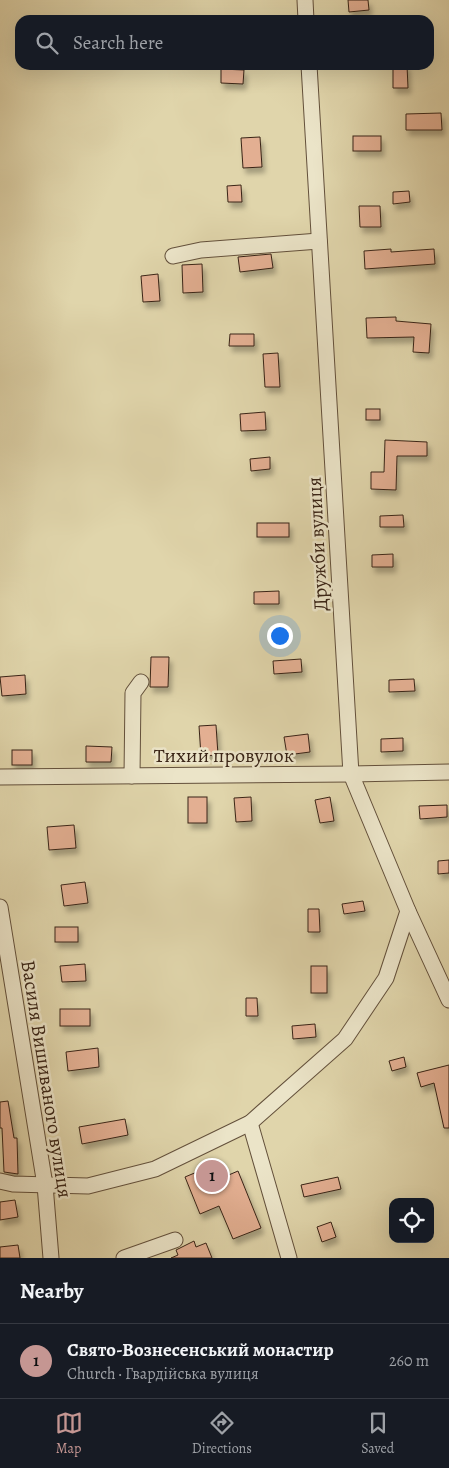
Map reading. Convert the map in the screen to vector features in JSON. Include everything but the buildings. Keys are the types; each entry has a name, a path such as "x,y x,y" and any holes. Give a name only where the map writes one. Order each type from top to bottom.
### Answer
{"street":[{"path":"305,0 306,15"},
{"name":"Дружби вулиця","path":"309,70 351,774 408,911 449,1000"},
{"path":"173,256 201,250 319,241"},
{"path":"132,776 133,693 142,682"},
{"name":"Тихий провулок","path":"0,777 449,772"},
{"name":"Василя Вишиваного вулиця","path":"0,907 45,1184 51,1258"},
{"path":"0,1181 13,1184 88,1186 155,1169 250,1123 345,1039 386,978 408,911"},
{"path":"250,1123 289,1258"},
{"path":"124,1258 175,1240"}],"place":[{"name":"Cвято-Вознесенський монастир","path":"212,1176"}]}
